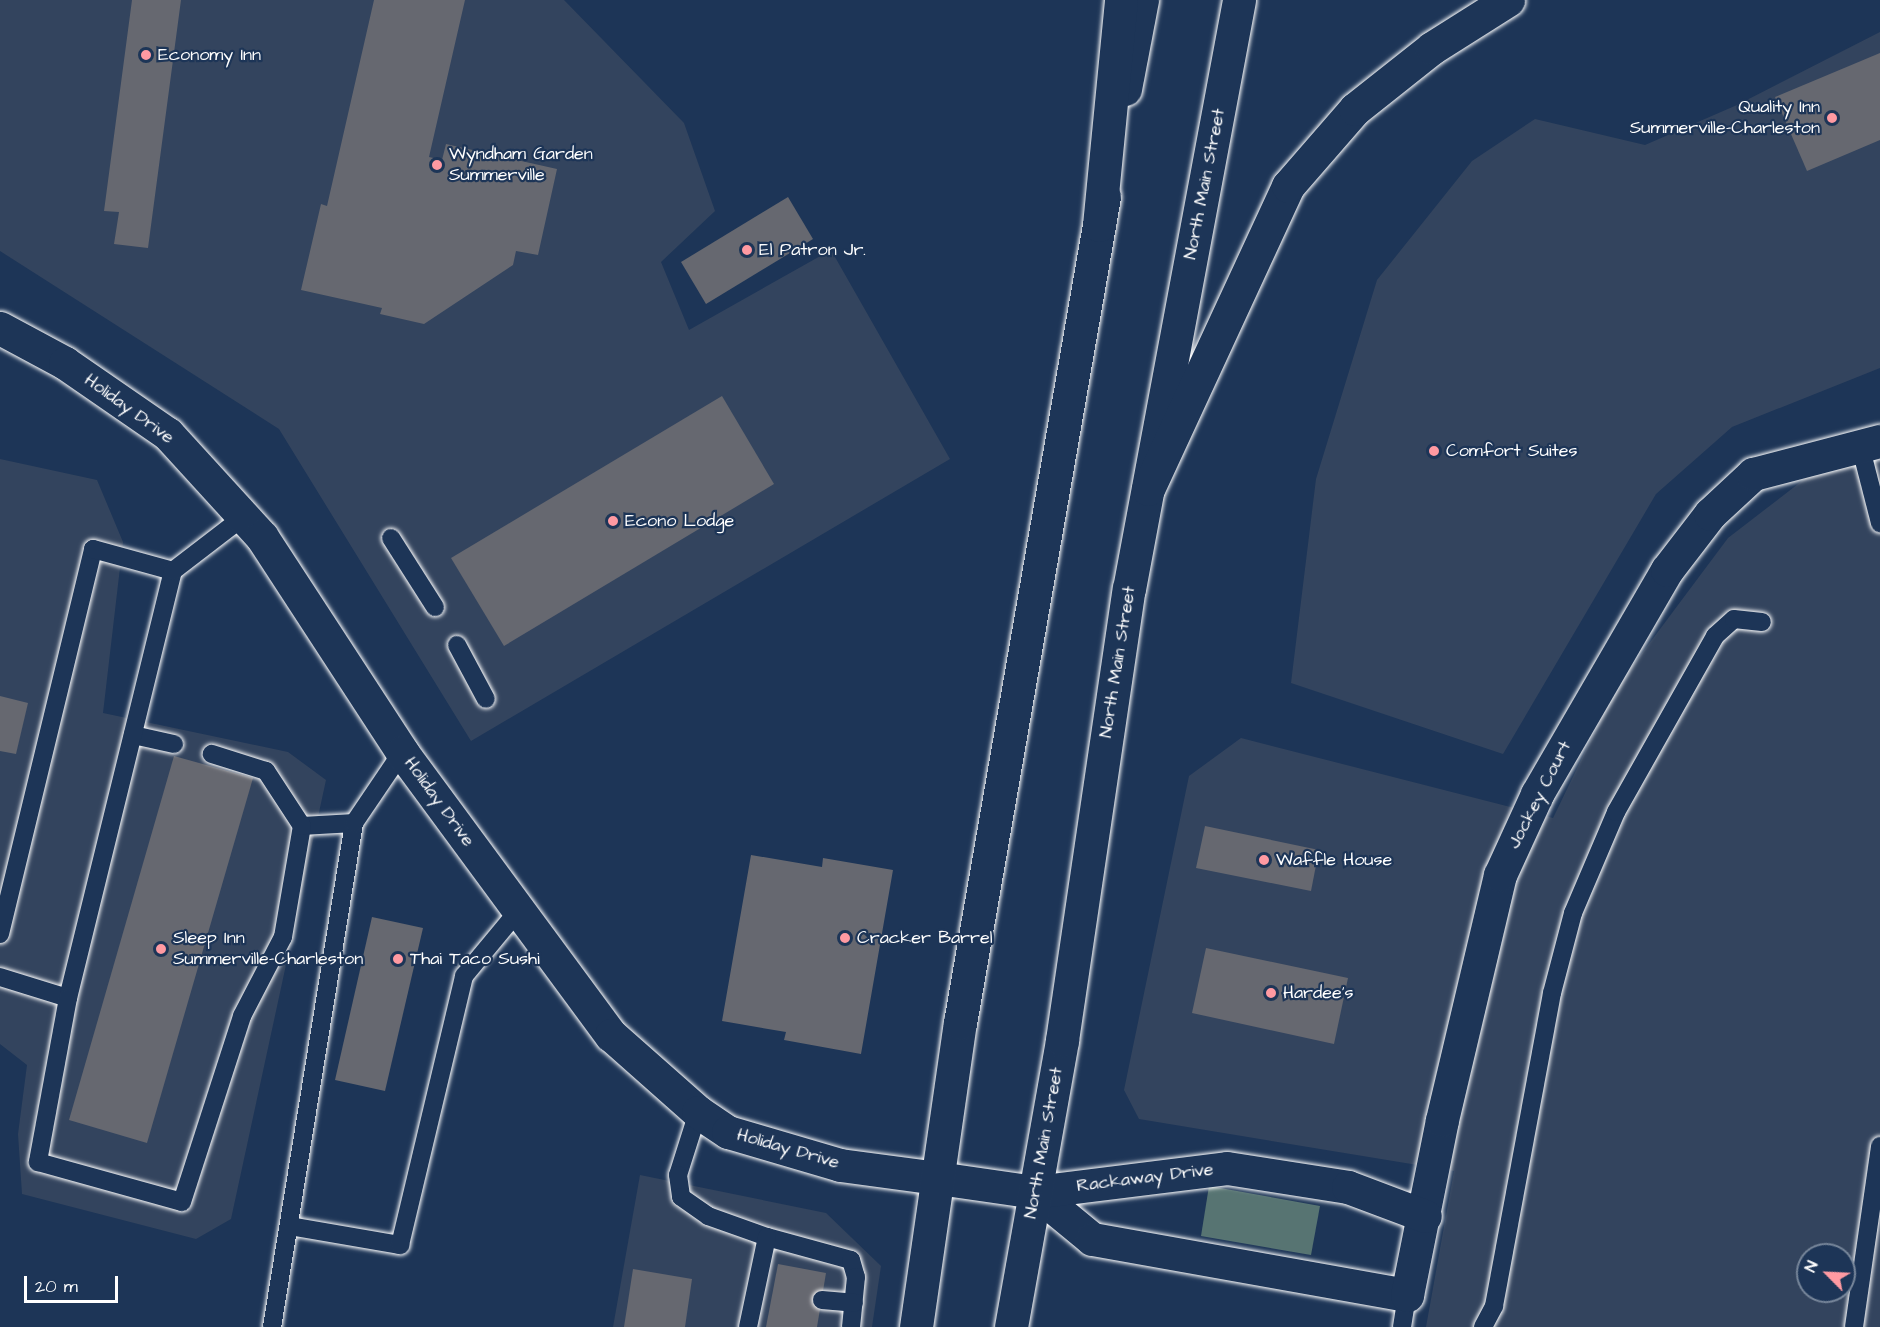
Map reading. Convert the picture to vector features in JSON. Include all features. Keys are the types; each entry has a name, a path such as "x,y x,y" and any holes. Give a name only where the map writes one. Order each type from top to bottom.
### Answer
{"main road":[{"path":"1099,225 1121,0"},
{"path":"916,1327 1036,572 1142,0"},
{"name":"North Main Street","path":"1011,1327 1035,1192 1148,489 1239,0"},
{"path":"1148,489 1288,186 1355,109 1431,48 1508,0"},
{"name":"Holiday Drive","path":"0,328 65,363 168,434 262,537 402,752 611,1035 698,1112 728,1132 840,1165 1035,1192"},
{"name":"Jockey Court","path":"1407,1295 1425,1216 1442,1120 1500,875 1559,755 1667,570 1710,514 1753,474 1870,443"},
{"name":"Rackaway Drive","path":"1035,1192 1227,1168 1348,1187 1425,1216"},
{"name":"Rackaway Drive","path":"1035,1192 1092,1239 1407,1295"}],"lane":[{"path":"1870,443 1880,523"},
{"path":"212,754 266,771 302,826 283,937 242,1016 182,1202 38,1162 68,998 173,571 243,517"},
{"path":"391,538 435,607"},
{"path":"0,934 93,549 173,571"},
{"path":"1484,1327 1494,1306 1552,993 1573,913 1616,812 1683,688 1715,636 1734,619 1762,622"},
{"path":"458,645 486,699"},
{"path":"133,735 174,744"},
{"path":"272,1327 354,823 402,752"},
{"path":"302,826 354,823"},
{"path":"289,1226 400,1245 464,976 518,911"},
{"path":"0,977 68,998"},
{"path":"698,1112 678,1175 681,1197 708,1216 767,1238 850,1260 856,1277 851,1327"},
{"path":"1854,1327 1880,1146"},
{"path":"755,1323 765,1290 767,1238"},
{"path":"1402,1327 1407,1295"},
{"path":"822,1300 854,1303"}],"shaded area":[{"path":"0,0 564,0 684,123 715,211 661,262 689,330 831,250 950,459 471,741 279,429 0,251"},
{"path":"1880,32 1880,368 1732,427 1656,494 1503,754 1291,683 1316,479 1377,280 1472,161 1535,119 1645,145 1737,105"},
{"path":"1880,453 1880,1327 1426,1327 1454,1171 1139,1119 1124,1090 1189,776 1241,738 1553,818 1616,688 1728,538 1811,474"},
{"path":"0,459 97,480 123,542 103,713 288,752 326,780 231,1219 196,1239 22,1194 18,1134 27,1065 0,1044"},
{"path":"640,1175 826,1213 881,1266 872,1327 613,1327"}],"green space":[{"path":"1209,1186 1320,1206 1311,1255 1201,1236"}],"building":[{"path":"132,0 181,0 148,248 114,244 119,212 104,211"},
{"name":"Wyndham Garden Summerville","path":"374,0 465,0 429,157 442,160 446,144 557,169 538,255 516,251 513,265 424,324 380,314 382,308 301,290 321,204 327,206"},
{"name":"Quality Inn Summerville-Charleston","path":"1880,53 1880,140 1807,171 1775,97"},
{"name":"El Patron Jr.","path":"788,197 813,239 706,304 681,262"},
{"name":"Econo Lodge","path":"722,396 774,484 504,646 451,558"},
{"path":"0,696 28,703 16,754 0,751"},
{"name":"Sleep Inn Summerville-Charleston","path":"174,756 253,778 147,1143 69,1120"},
{"path":"1205,826 1319,850 1311,891 1196,868"},
{"path":"751,855 822,867 823,858 893,870 861,1054 784,1040 786,1032 722,1021"},
{"path":"372,917 423,928 385,1091 335,1080"},
{"path":"1206,948 1348,978 1334,1044 1192,1013"},
{"path":"778,1264 826,1273 817,1327 766,1327"},
{"path":"633,1269 692,1279 685,1327 624,1327"}],"place":[{"name":"Economy Inn","path":"146,55"},
{"name":"Quality Inn Summerville-Charleston","path":"1832,118"},
{"name":"Wyndham Garden Summerville","path":"437,165"},
{"name":"El Patron Jr.","path":"747,250"},
{"name":"Comfort Suites","path":"1434,451"},
{"name":"Econo Lodge","path":"613,521"},
{"name":"Waffle House","path":"1264,860"},
{"name":"Cracker Barrel","path":"845,938"},
{"name":"Sleep Inn Summerville-Charleston","path":"161,949"},
{"name":"Thai Taco Sushi","path":"398,959"},
{"name":"Hardee's","path":"1271,993"}]}
